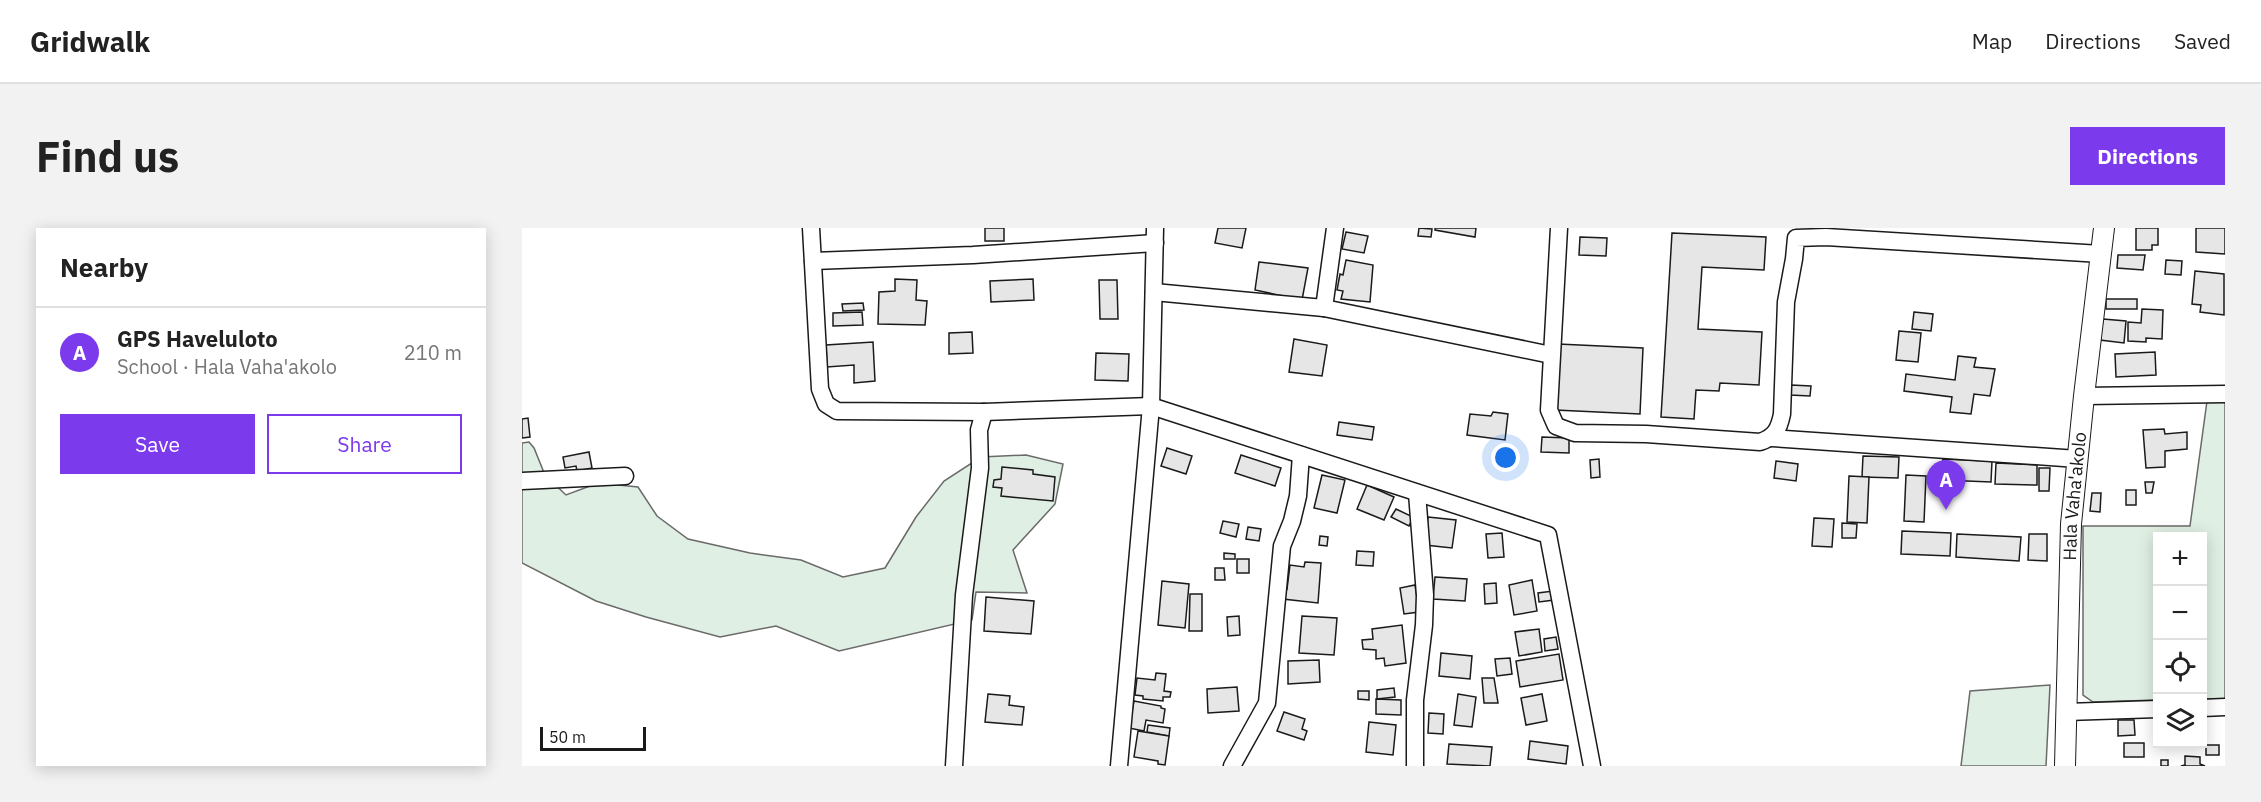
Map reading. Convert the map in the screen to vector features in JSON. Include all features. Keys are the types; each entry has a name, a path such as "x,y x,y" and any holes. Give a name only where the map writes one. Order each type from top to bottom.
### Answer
{"main road":[{"name":"Hala Vaha'akolo","path":"2065,766 2071,524 2104,228"}],"street":[{"path":"811,228 820,389 826,404 837,411 984,412 1151,406 1548,535 1592,766"},
{"path":"1324,308 1335,228"},
{"path":"1559,228 1549,410 1556,426 1575,434 1646,434 1760,442 1772,438 2078,459"},
{"path":"1772,438 1779,428 1782,414 1786,302 1796,233 1826,237 2101,254"},
{"path":"813,261 973,255 1155,236 1151,406 1119,766"},
{"path":"1154,292 1324,308 1551,356"},
{"path":"2084,396 2225,394"},
{"path":"954,766 964,595 980,468 979,430 984,412"},
{"path":"1232,766 1268,703 1282,546 1299,496 1301,455"},
{"path":"522,481 626,476"},
{"path":"1415,766 1415,700 1425,625 1418,493"},
{"path":"2207,708 2225,707"},
{"path":"2066,712 2153,709"}],"green space":[{"path":"2207,401 2225,401 2225,699 2207,699 2207,532 2153,532 2153,700 2093,702 2083,695 2083,526 2190,526"},
{"path":"529,442 534,448 545,475 566,495 598,483 638,487 657,516 688,539 750,553 801,560 843,577 885,568 916,517 944,481 981,457 1026,455 1063,464 1055,504 1013,550 1027,593 976,592 972,620 839,651 776,626 720,637 646,617 596,601 522,563 522,443"},
{"path":"2050,685 2046,766 1961,766 1970,691"}],"building":[{"path":"985,228 1004,228 1004,241 985,241"},
{"path":"1218,228 1246,228 1242,248 1215,243"},
{"path":"1419,228 1432,229 1431,237 1418,236"},
{"path":"1435,228 1476,228 1475,237 1435,230"},
{"path":"2136,228 2158,228 2158,245 2152,245 2152,250 2136,250"},
{"path":"2196,228 2225,228 2225,254 2196,252"},
{"path":"1346,232 1368,236 1364,253 1342,249"},
{"path":"1672,233 1766,237 1764,270 1702,267 1698,329 1762,332 1759,385 1720,383 1719,391 1696,390 1694,419 1661,417"},
{"path":"1580,237 1607,238 1606,256 1579,255"},
{"path":"2118,255 2145,255 2143,270 2117,268"},
{"path":"1346,260 1373,265 1370,302 1341,299 1343,291 1337,290"},
{"path":"2166,260 2182,261 2181,275 2165,274"},
{"path":"1259,262 1308,268 1302,300 1255,290"},
{"path":"2195,271 2224,274 2224,315 2200,312 2201,305 2192,304"},
{"path":"895,279 917,280 916,300 927,301 925,325 878,324 879,292 895,291"},
{"path":"1033,279 1034,300 991,302 990,281"},
{"path":"1099,280 1117,280 1118,319 1100,319"},
{"path":"2106,299 2137,299 2137,309 2106,309"},
{"path":"863,303 864,310 843,311 842,304"},
{"path":"2142,309 2163,310 2162,339 2146,338 2146,342 2128,341 2128,322 2141,323"},
{"path":"862,312 863,325 833,326 833,313"},
{"path":"1914,312 1933,314 1931,331 1912,329"},
{"path":"2103,319 2126,321 2124,343 2100,340"},
{"path":"1899,331 1921,333 1918,362 1896,360"},
{"path":"972,332 973,353 949,354 949,333"},
{"path":"1294,339 1327,345 1322,376 1289,372"},
{"path":"873,342 875,381 854,383 854,365 827,367 826,345"},
{"path":"1558,344 1643,348 1640,414 1555,410"},
{"path":"2155,352 2156,375 2116,377 2115,354"},
{"path":"1096,353 1129,354 1128,381 1095,380"},
{"path":"1958,356 1976,358 1974,367 1995,369 1990,396 1974,394 1971,414 1950,412 1952,397 1904,391 1906,374 1955,380"},
{"path":"1791,385 1811,386 1810,396 1790,395"},
{"path":"1493,412 1508,414 1505,440 1467,435 1470,414 1491,416"},
{"path":"528,418 530,437 522,438 522,419"},
{"path":"1339,422 1374,427 1372,440 1337,435"},
{"path":"2164,429 2165,434 2187,432 2187,449 2165,451 2165,467 2146,468 2143,430"},
{"path":"1542,437 1569,438 1569,453 1541,452"},
{"path":"1167,448 1192,456 1186,474 1161,466"},
{"path":"589,452 592,468 577,471 576,466 565,468 563,457"},
{"path":"1241,455 1281,468 1275,486 1235,473"},
{"path":"1863,456 1899,457 1898,478 1862,477"},
{"path":"1599,459 1600,477 1591,478 1590,460"},
{"path":"1943,459 1992,461 1991,482 1942,480"},
{"path":"1776,461 1798,464 1796,481 1774,478"},
{"path":"1996,463 2037,465 2037,485 1995,484"},
{"path":"1002,467 1033,470 1033,474 1055,477 1053,501 1001,496 1002,488 993,487 994,480 1001,479"},
{"path":"2039,468 2050,468 2049,491 2039,491"},
{"path":"1322,475 1345,480 1337,513 1314,508"},
{"path":"1906,475 1926,476 1924,522 1904,521"},
{"path":"1849,476 1869,477 1867,523 1847,522"},
{"path":"2145,482 2154,482 2152,493 2146,493"},
{"path":"1367,485 1394,497 1384,520 1357,509"},
{"path":"2126,490 2136,490 2136,505 2126,505"},
{"path":"2092,493 2101,493 2100,512 2090,511"},
{"path":"1396,509 1413,517 1409,526 1391,517"},
{"path":"1428,517 1456,520 1452,548 1425,545"},
{"path":"1814,518 1834,519 1832,547 1812,546"},
{"path":"1223,521 1239,524 1236,537 1220,533"},
{"path":"1842,523 1857,524 1856,538 1842,538"},
{"path":"1248,527 1261,529 1259,541 1246,539"},
{"path":"1902,531 1951,533 1950,556 1901,554"},
{"path":"1502,533 1504,557 1488,558 1486,534"},
{"path":"1957,534 2021,537 2019,561 1956,557"},
{"path":"2029,534 2047,534 2047,561 2028,560"},
{"path":"1320,536 1328,537 1327,546 1319,545"},
{"path":"1357,551 1374,552 1373,566 1356,565"},
{"path":"1224,553 1235,554 1235,559 1224,559"},
{"path":"1237,559 1249,559 1249,573 1237,573"},
{"path":"1305,562 1321,563 1318,603 1283,599 1285,588 1287,589 1290,565 1304,567"},
{"path":"1215,568 1224,568 1225,580 1215,580"},
{"path":"1435,577 1467,579 1465,601 1433,599"},
{"path":"1532,580 1537,611 1514,615 1509,585"},
{"path":"1162,581 1189,584 1185,628 1158,625"},
{"path":"1496,583 1497,603 1485,604 1484,584"},
{"path":"1415,585 1419,612 1404,614 1400,588"},
{"path":"1553,591 1554,600 1539,602 1538,593"},
{"path":"1190,594 1202,594 1202,631 1189,631"},
{"path":"986,597 1034,601 1031,634 984,631"},
{"path":"1239,616 1240,635 1228,636 1227,617"},
{"path":"1302,616 1337,618 1334,655 1299,653"},
{"path":"1402,625 1406,663 1385,666 1384,658 1376,659 1376,650 1363,649 1362,640 1373,639 1372,629"},
{"path":"1539,629 1542,652 1519,656 1515,632"},
{"path":"1556,637 1558,649 1545,651 1544,639"},
{"path":"1441,653 1472,656 1470,679 1439,676"},
{"path":"1559,654 1563,680 1520,687 1516,661"},
{"path":"1510,658 1512,674 1497,676 1495,659"},
{"path":"1319,660 1320,682 1288,684 1288,661"},
{"path":"1156,673 1166,674 1164,691 1171,692 1170,697 1163,697 1163,701 1143,699 1143,696 1135,695 1137,678 1155,680"},
{"path":"1482,678 1494,678 1498,703 1484,703"},
{"path":"1237,687 1239,711 1208,713 1207,689"},
{"path":"1394,688 1395,697 1377,699 1377,690"},
{"path":"1358,691 1369,691 1369,700 1358,699"},
{"path":"988,694 1010,696 1009,705 1024,707 1022,725 985,722"},
{"path":"1458,694 1476,697 1472,727 1454,725"},
{"path":"1542,694 1547,721 1526,725 1521,698"},
{"path":"1376,699 1401,700 1401,715 1376,714"},
{"path":"1134,701 1161,706 1165,709 1163,723 1146,720 1144,731 1129,728"},
{"path":"1284,712 1305,719 1302,729 1307,731 1304,740 1277,731"},
{"path":"1429,713 1444,714 1443,734 1428,733"},
{"path":"2118,720 2134,720 2135,735 2118,736"},
{"path":"1369,722 1396,725 1393,755 1366,752"},
{"path":"1148,725 1170,728 1169,736 1147,732"},
{"path":"1138,731 1169,736 1165,765 1158,764 1158,761 1134,757"},
{"path":"1530,741 1568,746 1566,764 1528,759"},
{"path":"2124,743 2144,743 2144,757 2124,757"},
{"path":"1449,744 1492,747 1490,766 1447,764"},
{"path":"2207,745 2219,745 2219,755 2206,755"},
{"path":"2185,756 2200,757 2200,764 2205,766 2181,766 2185,765"},
{"path":"2161,760 2168,760 2168,766 2161,766"}],"place":[{"name":"GPS Haveluloto","path":"1946,510"}]}
